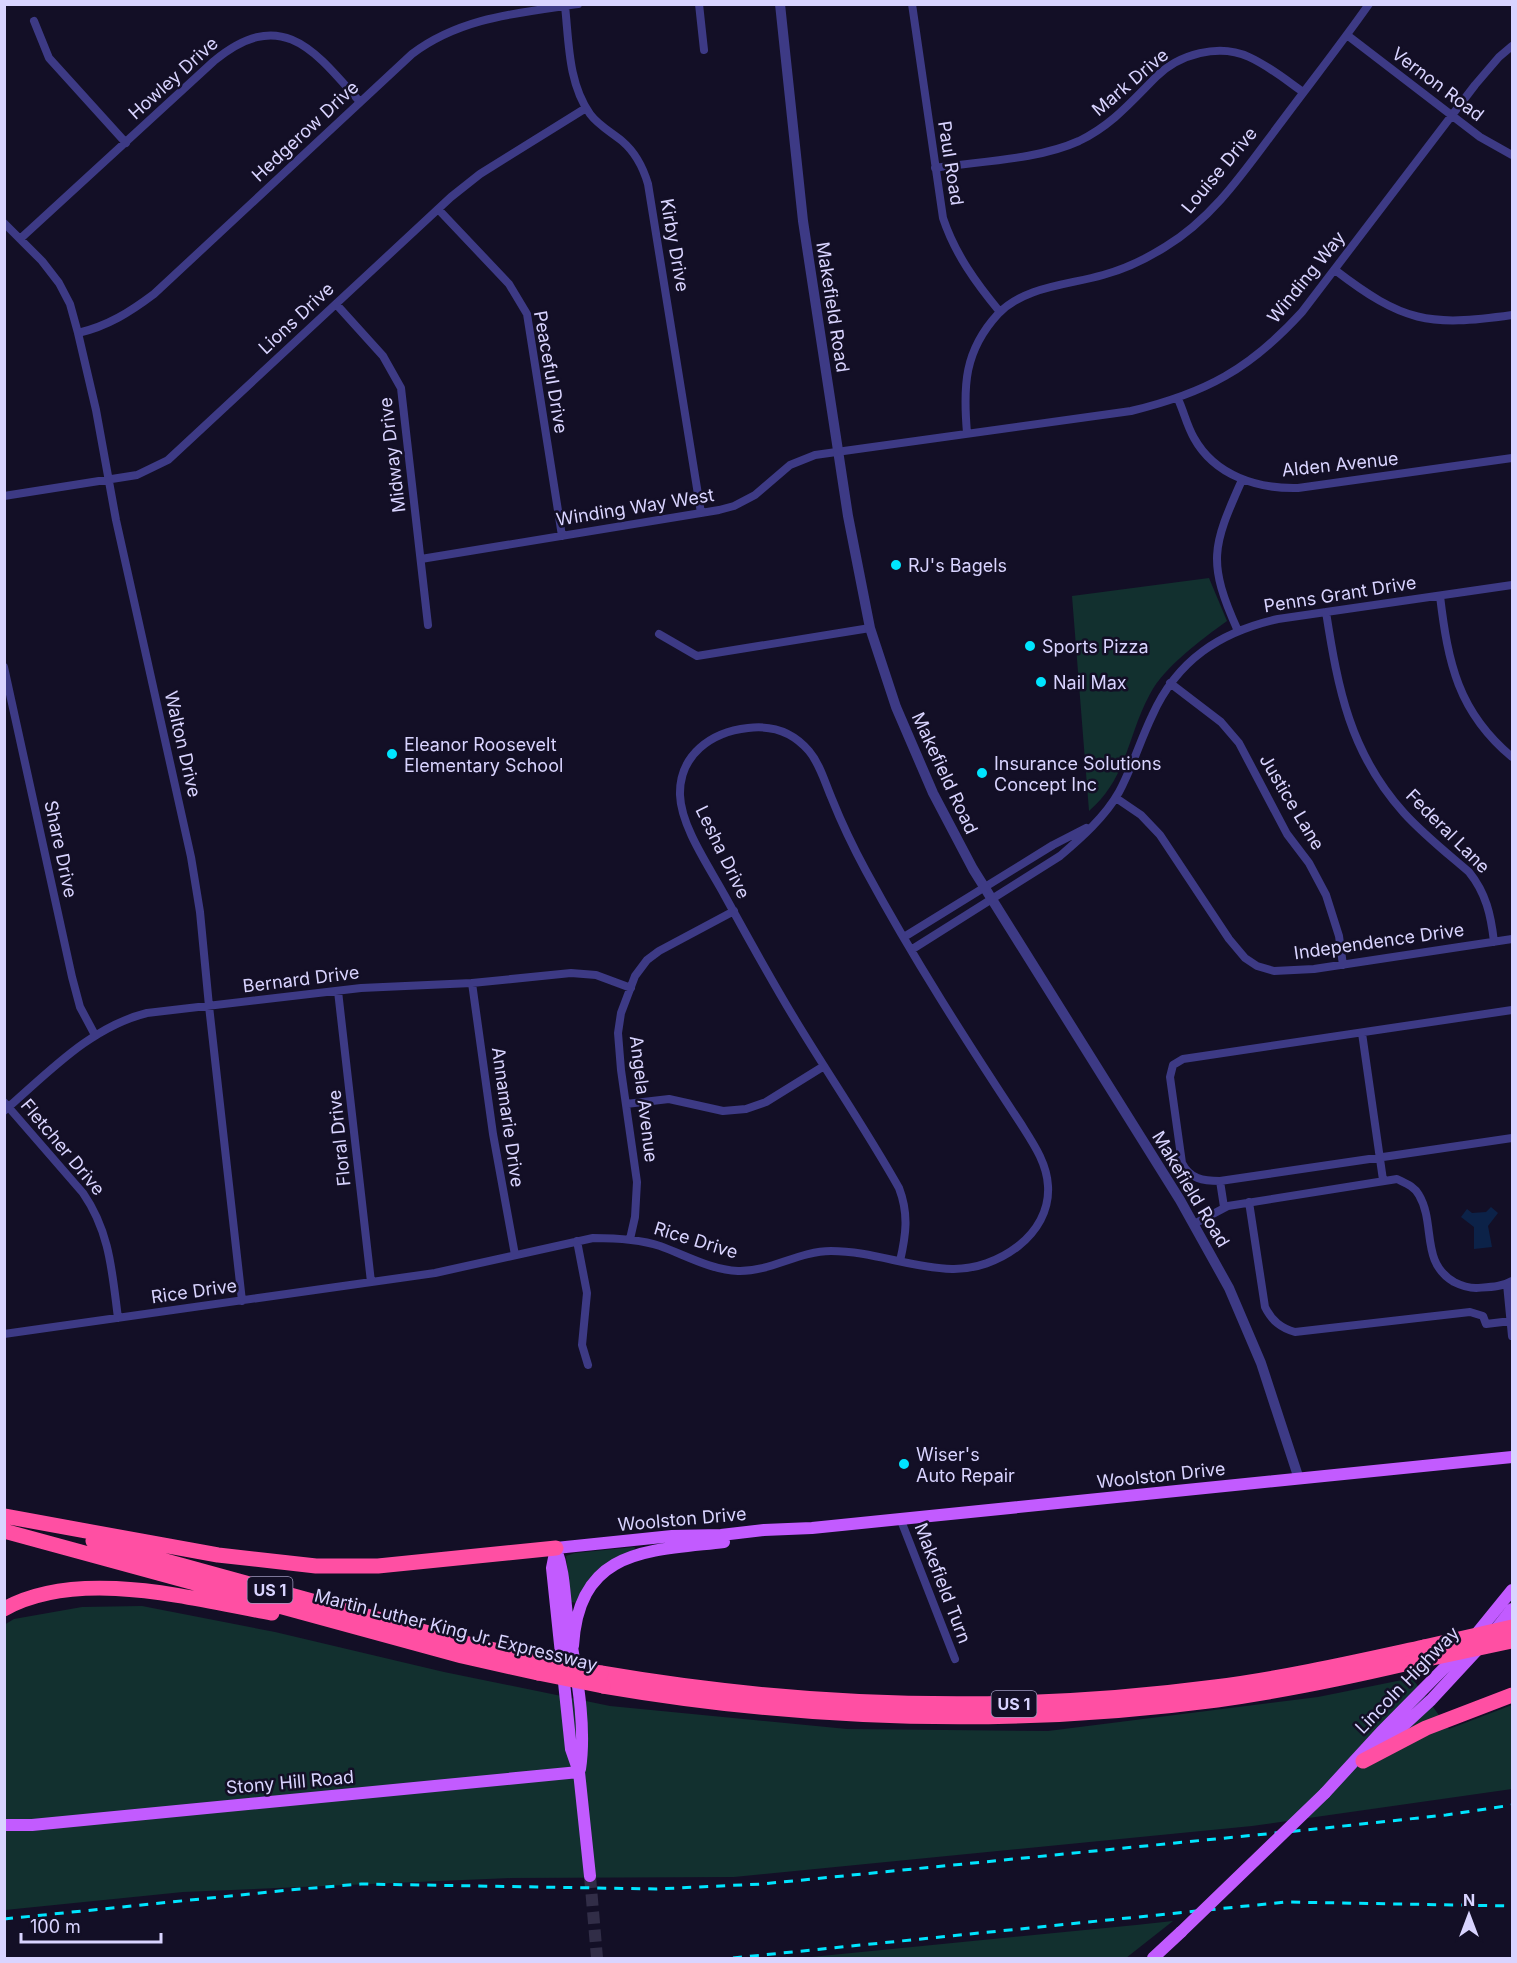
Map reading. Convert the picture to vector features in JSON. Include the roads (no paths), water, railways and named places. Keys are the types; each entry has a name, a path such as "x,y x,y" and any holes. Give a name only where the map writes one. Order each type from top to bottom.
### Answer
{"highway":[{"path":"4,1517 218,1555 316,1566 398,1564 556,1548"},
{"name":"Martin Luther King Jr. Expressway","path":"4,1517 454,1640 537,1666"},
{"name":"Martin Luther King Jr. Expressway","path":"4,1531 462,1656 537,1666 713,1703 807,1712 928,1718 1096,1713 1219,1700 1341,1679 1512,1641"},
{"path":"4,1609 24,1600 51,1593 91,1589 134,1590 370,1631"},
{"name":"Martin Luther King Jr. Expressway","path":"602,1679 808,1699 918,1704 1012,1704 1105,1699 1217,1686 1338,1666 1512,1627"},
{"path":"1363,1761 1426,1728 1512,1695"}],"main road":[{"name":"Woolston Drive","path":"556,1548 672,1536 812,1528 1512,1456"},
{"name":"Woolston Drive","path":"573,1646 575,1622 588,1592 600,1576 622,1560 648,1551 766,1537 812,1528"},
{"name":"Woolston Drive","path":"556,1548 563,1567 573,1646 583,1748 579,1773"},
{"name":"Woolston Drive","path":"556,1548 552,1568 569,1738 579,1773 590,1876"},
{"name":"Lincoln Highway","path":"1325,1793 1380,1732 1466,1647 1512,1590"},
{"name":"Lincoln Highway","path":"1154,1959 1325,1793 1388,1740 1450,1680 1512,1609"},
{"name":"Stony Hill Road","path":"4,1825 32,1825 579,1773"}],"street":[{"name":"Hedgerow Drive","path":"78,333 100,327 121,317 154,294 412,54 442,34 496,16 578,4"},
{"path":"699,4 704,50"},
{"name":"Makefield Road","path":"780,4 803,221 848,516 870,628 896,707 933,793 984,888 1212,1255 1244,1319 1299,1479"},
{"name":"Paul Road","path":"912,4 939,200 948,233 967,268 1000,312"},
{"name":"Louise Drive","path":"967,433 964,393 969,362 981,335 1000,312 1033,292 1122,269 1179,238 1216,205 1370,4"},
{"name":"Kirby Drive","path":"565,6 574,78 586,108 598,123 632,150 644,171 648,184 701,513"},
{"path":"34,21 48,58 126,143"},
{"name":"Vernon Road","path":"1347,35 1480,137 1512,155"},
{"name":"Howley Drive","path":"20,239 230,48 259,36 281,37 312,50 360,102"},
{"name":"Winding Way","path":"839,452 1131,411 1178,399 1225,377 1270,345 1302,312 1485,72 1512,46"},
{"name":"Mark Drive","path":"935,168 1042,153 1066,147 1114,120 1167,67 1194,54 1218,51 1240,53 1276,72 1303,92"},
{"name":"Lions Drive","path":"4,496 137,475 168,460 438,209 480,174 586,108"},
{"name":"Peaceful Drive","path":"438,209 509,284 527,314 562,536"},
{"name":"Walton Drive","path":"4,223 42,261 64,291 78,333 96,410 108,480 191,856 200,912 242,1301"},
{"path":"1335,270 1384,305 1425,320 1458,322 1512,315"},
{"name":"Midway Drive","path":"336,304 383,356 399,382 404,403 428,624"},
{"name":"Alden Avenue","path":"1178,399 1202,449 1217,464 1242,480 1262,486 1298,488 1512,458"},
{"name":"Winding Way West","path":"421,559 719,510 741,502 764,489 782,472 801,460 815,455 839,452"},
{"path":"1238,631 1221,589 1216,565 1216,550 1225,518 1242,480"},
{"name":"Penns Grant Drive","path":"911,950 1060,856 1096,822 1116,798 1153,713 1170,683 1197,655 1223,638 1278,619 1512,585"},
{"path":"1440,596 1447,647 1457,684 1479,722 1512,757"},
{"name":"Federal Lane","path":"1326,612 1336,677 1343,704 1368,762 1389,795 1408,817 1469,872 1478,883 1489,908 1494,942"},
{"path":"659,634 697,656 870,628"},
{"name":"Share Drive","path":"4,667 72,977 80,1007 95,1035"},
{"name":"Justice Lane","path":"1170,683 1221,722 1239,742 1287,834 1309,863 1326,895 1339,936 1343,965"},
{"name":"Lesha Drive","path":"900,1261 907,1219 905,1204 899,1188 771,978 701,852 683,813 680,797 683,772 697,750 716,736 735,729 758,727 776,729 792,736 812,756 845,831 904,937"},
{"name":"Independence Drive","path":"1116,798 1141,815 1160,835 1229,939 1245,958 1257,966 1274,970 1306,970 1512,939"},
{"name":"Penns Grant Drive","path":"904,937 1053,845 1096,822"},
{"name":"Angela Avenue","path":"630,1239 636,1209 637,1182 618,1033 621,1013 641,967 659,951 734,911"},
{"name":"Rice Drive","path":"4,1334 460,1268 577,1241 602,1238 630,1239 659,1246 710,1266 738,1271 824,1251 842,1251 938,1268 968,1269 1003,1256 1035,1229 1045,1209 1048,1196 1046,1172 1031,1141 904,937"},
{"name":"Bernard Drive","path":"6,1107 95,1035 130,1017 147,1013 410,984 472,983 585,973 631,988"},
{"name":"Annamarie Drive","path":"472,983 493,1134 515,1255"},
{"name":"Floral Drive","path":"338,991 371,1282"},
{"path":"1512,1010 1184,1059 1173,1065 1170,1077 1182,1163 1194,1177 1205,1180 1220,1181 1512,1138"},
{"path":"1362,1033 1383,1180"},
{"path":"626,1104 669,1099 723,1111 746,1109 766,1102 824,1066"},
{"name":"Fletcher Drive","path":"6,1107 83,1193 100,1221 108,1249 118,1318"},
{"path":"1194,1224 1224,1207 1396,1179 1409,1184 1418,1193 1424,1207 1433,1257 1439,1270 1448,1278 1469,1288 1510,1282 1512,1336"},
{"path":"1220,1181 1224,1207"},
{"path":"1249,1202 1265,1307 1285,1330 1295,1332 1470,1312 1483,1316 1486,1324 1511,1321"},
{"path":"577,1241 587,1293 582,1345 588,1365"},
{"name":"Makefield Turn","path":"900,1518 955,1659"}],"water":[{"path":"1491,1207 1498,1213 1488,1226 1492,1247 1474,1249 1474,1227 1461,1217 1467,1209 1472,1213 1486,1212"}],"tunnel":[{"path":"590,1876 597,1958"}],"railway":[{"path":"4,1919 361,1884 656,1889 762,1884 1306,1830 1446,1815 1512,1805"},
{"path":"733,1958 1286,1902 1512,1906"}],"place":[{"name":"RJ's Bagels","path":"896,565"},
{"name":"Sports Pizza","path":"1030,646"},
{"name":"Nail Max","path":"1041,682"},
{"name":"Eleanor Roosevelt Elementary School","path":"392,754"},
{"name":"Insurance Solutions Concept Inc","path":"982,773"},
{"name":"Wiser's Auto Repair","path":"904,1464"}]}
